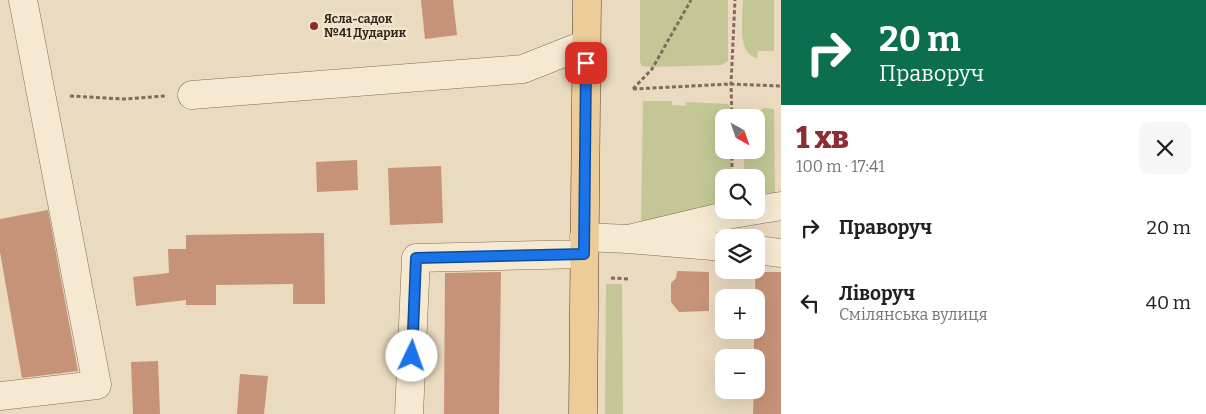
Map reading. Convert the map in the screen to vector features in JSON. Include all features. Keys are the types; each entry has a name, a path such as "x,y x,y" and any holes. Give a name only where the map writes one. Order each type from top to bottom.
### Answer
{"main road":[{"path":"583,414 587,0"}],"lane":[{"path":"0,396 98,385 23,0"},
{"path":"192,95 524,69 586,44"},
{"path":"409,414 416,258 584,246 628,239 733,214 781,206"},
{"path":"628,239 715,246"},
{"path":"765,251 781,252"}],"path":[{"path":"691,0 652,69 633,89 731,84 781,86"},
{"path":"732,109 735,0"},
{"path":"42,94 124,100 192,95"},
{"path":"607,278 630,279"}],"green space":[{"path":"640,0 728,0 728,61 722,65 642,66 640,62"},
{"path":"743,0 774,0 774,51 758,51 757,58 750,55 746,50 742,34"},
{"path":"643,101 672,101 672,105 686,106 686,102 728,104 731,109 715,109 715,159 731,159 731,169 715,169 715,208 641,227"},
{"path":"764,108 774,109 775,193 765,193 765,169 744,169 744,159 765,159 765,109 763,109"},
{"path":"606,284 622,284 623,414 605,414"}],"building":[{"path":"421,0 453,0 457,35 425,39"},
{"path":"357,160 358,190 317,192 316,162"},
{"path":"441,166 443,223 390,225 388,168"},
{"path":"48,210 78,371 22,378 0,252 0,219"},
{"path":"324,233 325,304 293,304 293,284 216,285 216,305 186,305 186,300 136,306 133,277 169,273 168,249 186,249 186,235"},
{"path":"677,271 709,272 709,311 679,312 671,302 671,283 676,278"},
{"path":"501,272 499,414 444,414 445,273"},
{"path":"765,272 781,272 781,414 753,414 754,399 765,399 765,349 754,349 754,339 765,339 765,289 755,289 755,279 765,279"},
{"path":"158,361 160,414 133,414 131,362"},
{"path":"240,374 268,376 264,414 237,414"}],"place":[{"name":"Ясла-садок №41 Дударик","path":"314,26"}],"route":[{"path":"412,356 416,258 584,254 586,63"}]}
